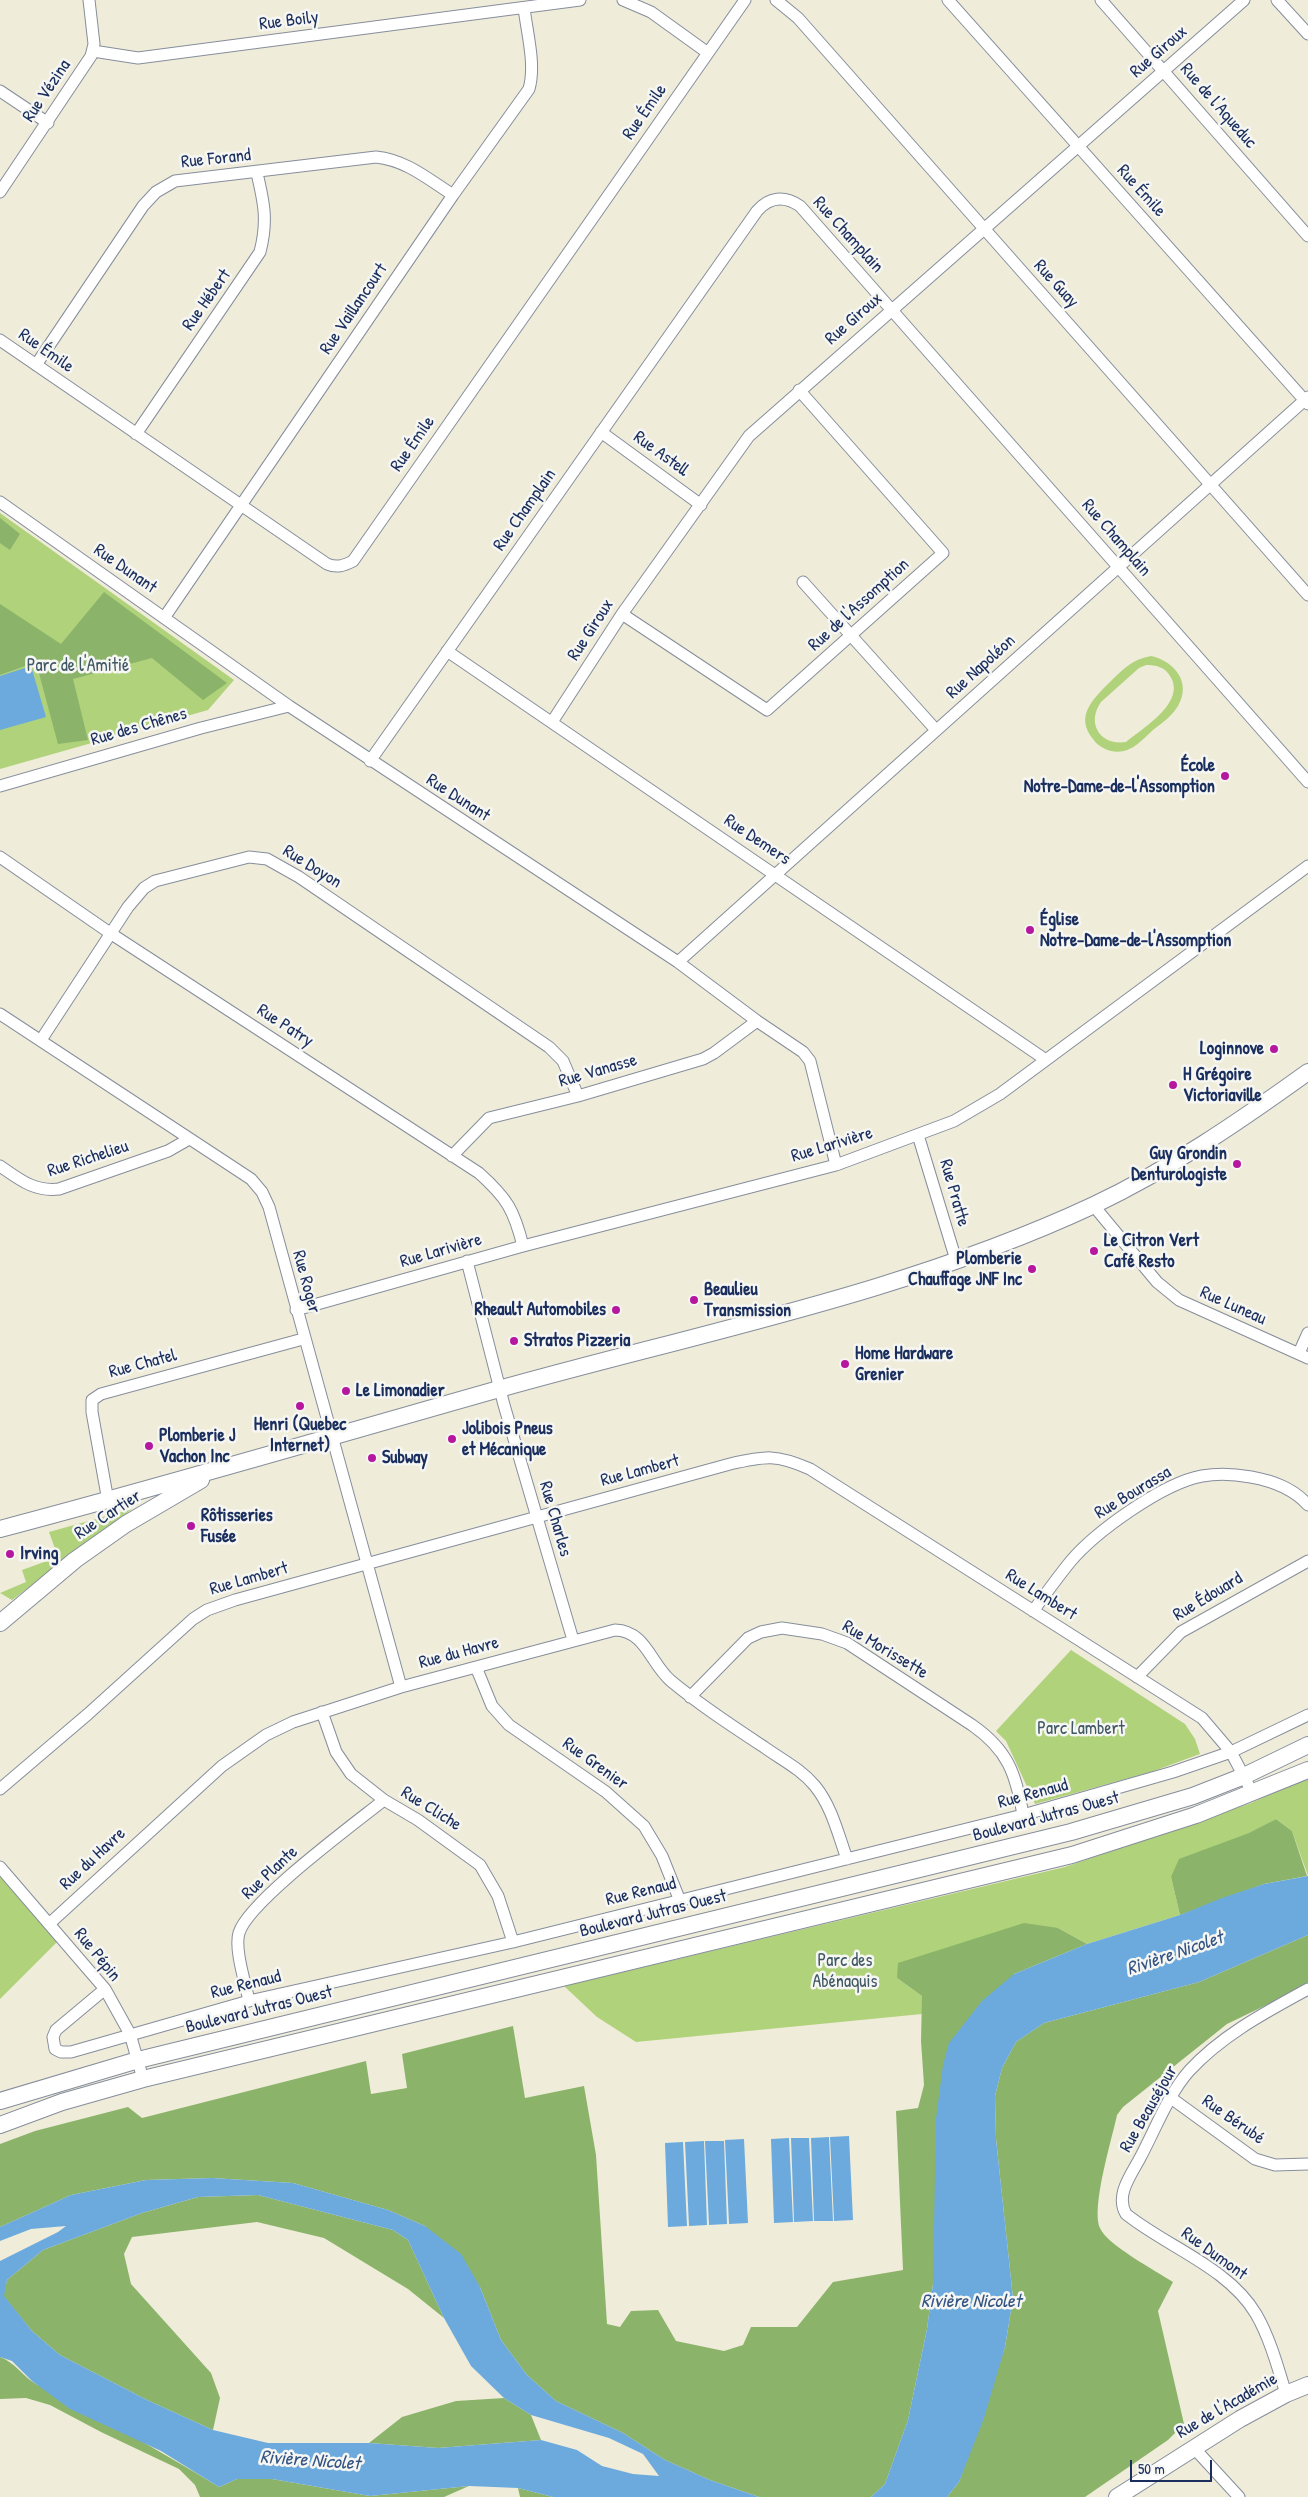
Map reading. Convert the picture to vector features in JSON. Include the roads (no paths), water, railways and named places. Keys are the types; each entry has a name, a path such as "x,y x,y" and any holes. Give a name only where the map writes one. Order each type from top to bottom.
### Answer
{"main road":[{"path":"0,1529 332,1438 500,1389 732,1328 895,1281 956,1260 1094,1205 1181,1158 1308,1072"},
{"name":"Rue Cartier","path":"0,1623 75,1560 126,1524 220,1469"},
{"name":"Boulevard Jutras Ouest","path":"0,2101 138,2060 1007,1849 1193,1796 1244,1776 1308,1745"},
{"path":"0,2125 62,2102 143,2079 1012,1871 1151,1830 1253,1794 1308,1770"},
{"name":"Rue de l'Académie","path":"1117,2497 1194,2448 1286,2394 1308,2385"}],"street":[{"name":"Rue Vézina","path":"0,192 79,76 93,51 89,0"},
{"name":"Rue Boily","path":"93,51 138,58 580,0"},
{"path":"623,0 651,12 708,53"},
{"name":"Rue Émile","path":"0,340 241,507 327,564 334,567 343,566 353,561 745,0"},
{"name":"Rue Guay","path":"776,0 798,18 1308,595"},
{"name":"Rue Émile","path":"948,0 1307,400"},
{"name":"Rue de l'Aqueduc","path":"1101,0 1308,236"},
{"name":"Rue Giroux","path":"552,722 622,614 749,436 1244,0"},
{"path":"1277,0 1308,34"},
{"name":"Rue Vaillancourt","path":"164,618 453,195 529,89 532,80 524,8"},
{"path":"0,91 48,123"},
{"name":"Rue Forand","path":"36,365 143,206 156,192 175,181 257,173 368,158 386,158 404,164 453,195"},
{"name":"Rue Hébert","path":"136,434 260,252 266,216 257,173"},
{"name":"Rue Champlain","path":"370,761 600,432 757,212 768,201 783,198 800,206 1308,782"},
{"name":"Rue de l'Assomption","path":"622,614 768,710 942,553 799,390"},
{"name":"Rue Napoléon","path":"678,962 1210,484 1307,400"},
{"name":"Rue Astell","path":"600,432 701,505"},
{"name":"Rue Dunant","path":"0,502 289,706 678,962 757,1021 803,1052 810,1061 836,1164"},
{"path":"803,582 936,730"},
{"name":"Rue Demers","path":"447,651 1046,1060"},
{"name":"Rue des Chênes","path":"0,786 201,728 289,706"},
{"name":"Rue Patry","path":"0,857 110,933 479,1173 496,1188 512,1210 523,1246"},
{"name":"Rue Doyon","path":"41,1040 110,933 140,893 155,881 249,857 267,859 300,877 549,1047 563,1061 578,1096"},
{"name":"Rue Larivière","path":"296,1310 523,1246 836,1164 954,1121 981,1106 1046,1060 1308,866"},
{"name":"Rue Roger","path":"0,1014 251,1179 262,1192 269,1207 303,1339 401,1687"},
{"name":"Rue Vanasse","path":"452,1156 489,1118 578,1096 703,1059 757,1021"},
{"name":"Rue Pratte","path":"918,1135 956,1260"},
{"name":"Rue Richelieu","path":"0,1166 36,1189 45,1191 59,1189 168,1151 189,1139"},
{"name":"Rue Luneau","path":"1094,1205 1156,1282 1179,1300 1303,1356"},
{"name":"Rue Charles","path":"468,1261 500,1389 573,1640"},
{"path":"1303,1356 1308,1333"},
{"name":"Rue Chatel","path":"108,1500 92,1412 92,1400 101,1394 303,1339"},
{"name":"Rue Lambert","path":"0,1789 88,1714 193,1619 207,1610 234,1600 730,1464 769,1457 780,1458 810,1469 1202,1718 1231,1752 1253,1794"},
{"name":"Rue Bourassa","path":"1033,1611 1070,1561 1096,1536 1145,1502 1188,1480 1200,1476 1224,1474 1261,1479 1282,1485 1308,1504"},
{"name":"Rue Édouard","path":"1137,1677 1181,1632 1308,1561"},
{"name":"Rue Morissette","path":"690,1697 738,1645 761,1632 782,1628 835,1638 972,1725 993,1742 1006,1756 1014,1772 1023,1815"},
{"name":"Rue du Havre","path":"49,1924 222,1766 266,1735 293,1722 401,1687 615,1630 626,1630 640,1638 663,1674 690,1697 787,1761 808,1778 827,1803 847,1859"},
{"name":"Rue Grenier","path":"476,1667 492,1706 509,1725 606,1792 644,1826 662,1856 680,1901"},
{"name":"Rue Cliche","path":"322,1712 342,1763 359,1782 384,1800 418,1820 480,1865 498,1896 513,1942"},
{"name":"Rue Renaud","path":"105,1989 56,2030 53,2037 55,2049 61,2052 71,2052 249,2001 513,1942 1023,1815 1149,1780 1231,1752 1308,1715"},
{"name":"Rue Plante","path":"249,2001 238,1934 247,1917 314,1856 384,1800"},
{"name":"Rue Pépin","path":"0,1867 105,1989 130,2034 143,2079"},
{"name":"Rue Beauséjour","path":"1126,2214 1121,2200 1124,2189 1171,2098 1188,2072 1230,2035 1308,1989"},
{"name":"Rue Bérubé","path":"1171,2098 1255,2159 1274,2165 1308,2164"},
{"name":"Rue Dumont","path":"1126,2214 1217,2274 1248,2302 1264,2332 1286,2394"},
{"path":"1194,2448 1240,2497"}],"water":[{"path":"31,666 46,717 0,730 0,676"},
{"name":"Rivière Nicolet","path":"1308,1876 1308,1935 1199,1982 1044,2023 1016,2042 1002,2068 995,2096 996,2139 1013,2298 1005,2347 984,2418 959,2482 947,2497 871,2497 885,2484 908,2420 927,2329 933,2284 936,2119 943,2065 949,2043 982,2001 1014,1974 1087,1944 1180,1915 1264,1884"},
{"path":"849,2136 853,2220 834,2221 830,2137"},
{"path":"829,2137 833,2221 814,2221 811,2138"},
{"path":"789,2138 793,2222 774,2223 771,2139"},
{"path":"791,2138 809,2138 813,2221 794,2222"},
{"path":"744,2139 748,2223 729,2224 725,2140"},
{"path":"704,2141 707,2225 689,2226 685,2142"},
{"path":"705,2141 724,2141 727,2224 709,2225"},
{"path":"683,2142 687,2226 668,2227 665,2143"},
{"name":"Rivière Nicolet","path":"212,2178 293,2183 388,2210 425,2226 461,2254 480,2287 501,2340 527,2375 556,2401 623,2433 665,2460 710,2480 759,2497 553,2497 518,2488 469,2486 370,2496 272,2479 237,2479 219,2487 161,2451 70,2409 32,2381 12,2361 0,2357 0,2261 58,2232 66,2226 31,2229 0,2241 0,2227 71,2195 146,2180","holes":["258,2195 393,2230 408,2240 444,2318 471,2366 504,2398 531,2415 609,2438 643,2454 659,2476 633,2474 602,2466 577,2450 541,2440 438,2448 369,2443 268,2443 213,2430 147,2400 60,2355 32,2331 4,2296 7,2280 43,2250 142,2213 198,2197"]}],"place":[{"name":"École Notre-Dame-de-l'Assomption","path":"1225,776"},
{"name":"Église Notre-Dame-de-l'Assomption","path":"1030,930"},
{"name":"Loginnove","path":"1274,1049"},
{"name":"H Grégoire Victoriaville","path":"1173,1085"},
{"name":"Guy Grondin Denturologiste","path":"1237,1164"},
{"name":"Le Citron Vert Café Resto","path":"1094,1251"},
{"name":"Plomberie Chauffage JNF Inc","path":"1032,1269"},
{"name":"Beaulieu Transmission","path":"694,1300"},
{"name":"Rheault Automobiles","path":"616,1310"},
{"name":"Stratos Pizzeria","path":"514,1341"},
{"name":"Home Hardware Grenier","path":"845,1364"},
{"name":"Le Limonadier","path":"346,1391"},
{"name":"Henri (Quebec Internet)","path":"300,1406"},
{"name":"Jolibois Pneus et Mécanique","path":"452,1439"},
{"name":"Plomberie J Vachon Inc","path":"149,1446"},
{"name":"Subway","path":"372,1458"},
{"name":"Rôtisseries Fusée","path":"191,1526"},
{"name":"Irving","path":"10,1554"}],"park label":[{"name":"Parc de l'Amitié","path":"78,666"},
{"name":"Parc Lambert","path":"1081,1729"},
{"name":"Parc des Abénaquis","path":"845,1971"}]}
